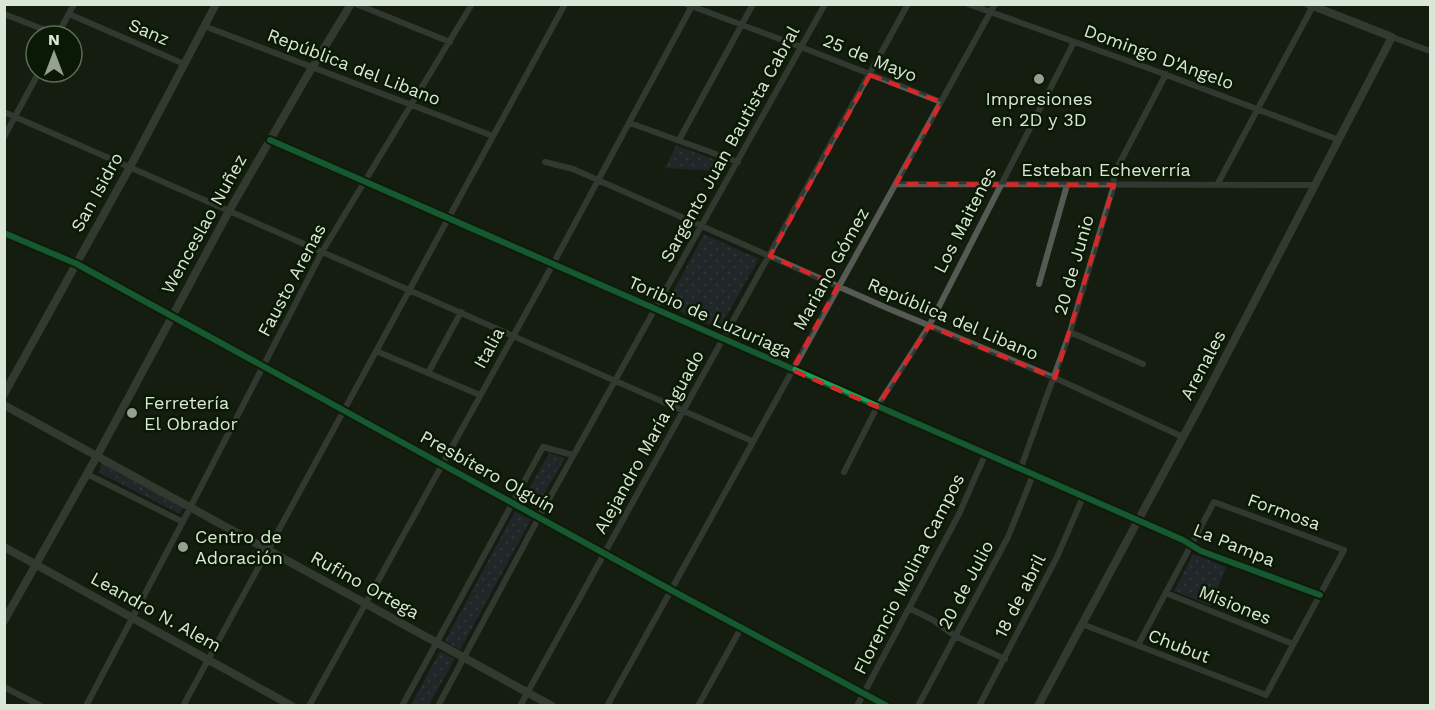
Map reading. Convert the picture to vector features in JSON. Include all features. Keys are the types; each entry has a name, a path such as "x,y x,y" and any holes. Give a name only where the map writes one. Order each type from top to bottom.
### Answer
{"street":[{"path":"64,24 74,4"},
{"name":"San Isidro","path":"4,394 130,167 216,4"},
{"path":"354,4 450,42"},
{"name":"Wenceslao Nuñez","path":"4,621 97,456 229,211 313,67 354,4"},
{"name":"Fausto Arenas","path":"86,705 133,619 321,252 472,4"},
{"path":"183,705 565,4"},
{"path":"678,140 753,4"},
{"name":"Sargento Juan Bautista Cabral","path":"438,705 573,455 825,4"},
{"name":"Alejandro María Aguado","path":"520,705 908,4"},
{"name":"Domingo D'Angelo","path":"968,4 990,14 1166,74 1339,140"},
{"name":"Mariano Gómez","path":"607,705 995,4"},
{"name":"25 de Mayo","path":"690,5 941,102"},
{"name":"Italia","path":"309,705 554,264 690,5"},
{"path":"1216,185 1312,5 1431,51"},
{"path":"4,14 30,24"},
{"name":"Sanz","path":"69,14 184,64"},
{"name":"República del Libano","path":"204,26 493,136"},
{"name":"Arenales","path":"1038,705 1183,437 1392,37"},
{"name":"Los Maitenes","path":"844,472 877,407 929,326 1074,42"},
{"name":"20 de Junio","path":"1020,470 1070,332 1113,185 1114,174 1166,74"},
{"path":"4,137 33,84"},
{"path":"4,112 752,441"},
{"path":"630,123 738,162"},
{"name":"Toribio de Luzuriaga","path":"270,140 1138,521"},
{"name":"República del Libano","path":"544,162 573,169 599,180 929,326 1055,378 1183,437"},
{"name":"Esteban Echeverría","path":"896,184 1316,185"},
{"path":"1039,284 1067,185"},
{"name":"Presbítero Olguín","path":"4,233 76,264 671,590 887,705"},
{"path":"428,373 461,312"},
{"path":"1070,332 1143,364"},
{"path":"376,351 480,394"},
{"name":"Rufino Ortega","path":"4,405 552,705"},
{"path":"402,705 543,447 573,455"},
{"name":"Florencio Molina Campos","path":"857,705 958,514 985,455"},
{"path":"87,474 183,522"},
{"name":"20 de Julio","path":"918,705 1008,537 1033,476"},
{"name":"18 de abril","path":"979,705 1057,557 1083,497"},
{"name":"Formosa","path":"1192,545 1214,502 1344,550 1320,595"},
{"name":"La Pampa","path":"1138,521 1201,551 1320,595"},
{"path":"1138,645 1192,545"},
{"name":"Leandro N. Alem","path":"4,547 292,705"},
{"name":"Misiones","path":"1166,593 1293,644"},
{"path":"1293,644 1320,595"},
{"path":"909,608 933,620 956,636 1005,659"},
{"name":"Chubut","path":"1082,624 1266,695 1293,644"},
{"path":"698,705 741,628"},
{"path":"4,687 41,705"}],"highlighted area":[{"path":"870,75 941,102 896,184 1114,185 1055,378 929,326 877,407 792,370 838,286 770,256"}],"shaded area":[{"path":"676,145 724,163 719,171 665,168"},
{"path":"704,234 759,259 719,329 666,305"},
{"path":"549,453 565,458 536,508 522,501"},
{"path":"102,459 184,506 180,514 99,473"},
{"path":"515,511 531,520 460,650 445,641"},
{"path":"1193,554 1226,567 1211,606 1174,591"},
{"path":"440,651 455,659 429,705 411,705"}],"cycle path":[{"path":"270,140 1183,540 1201,551 1320,595"},
{"path":"4,233 77,264 887,706"}],"place":[{"name":"Impresiones en 2D y 3D","path":"1039,79"},
{"name":"Ferretería El Obrador","path":"132,413"},
{"name":"Centro de Adoración","path":"183,547"}]}
